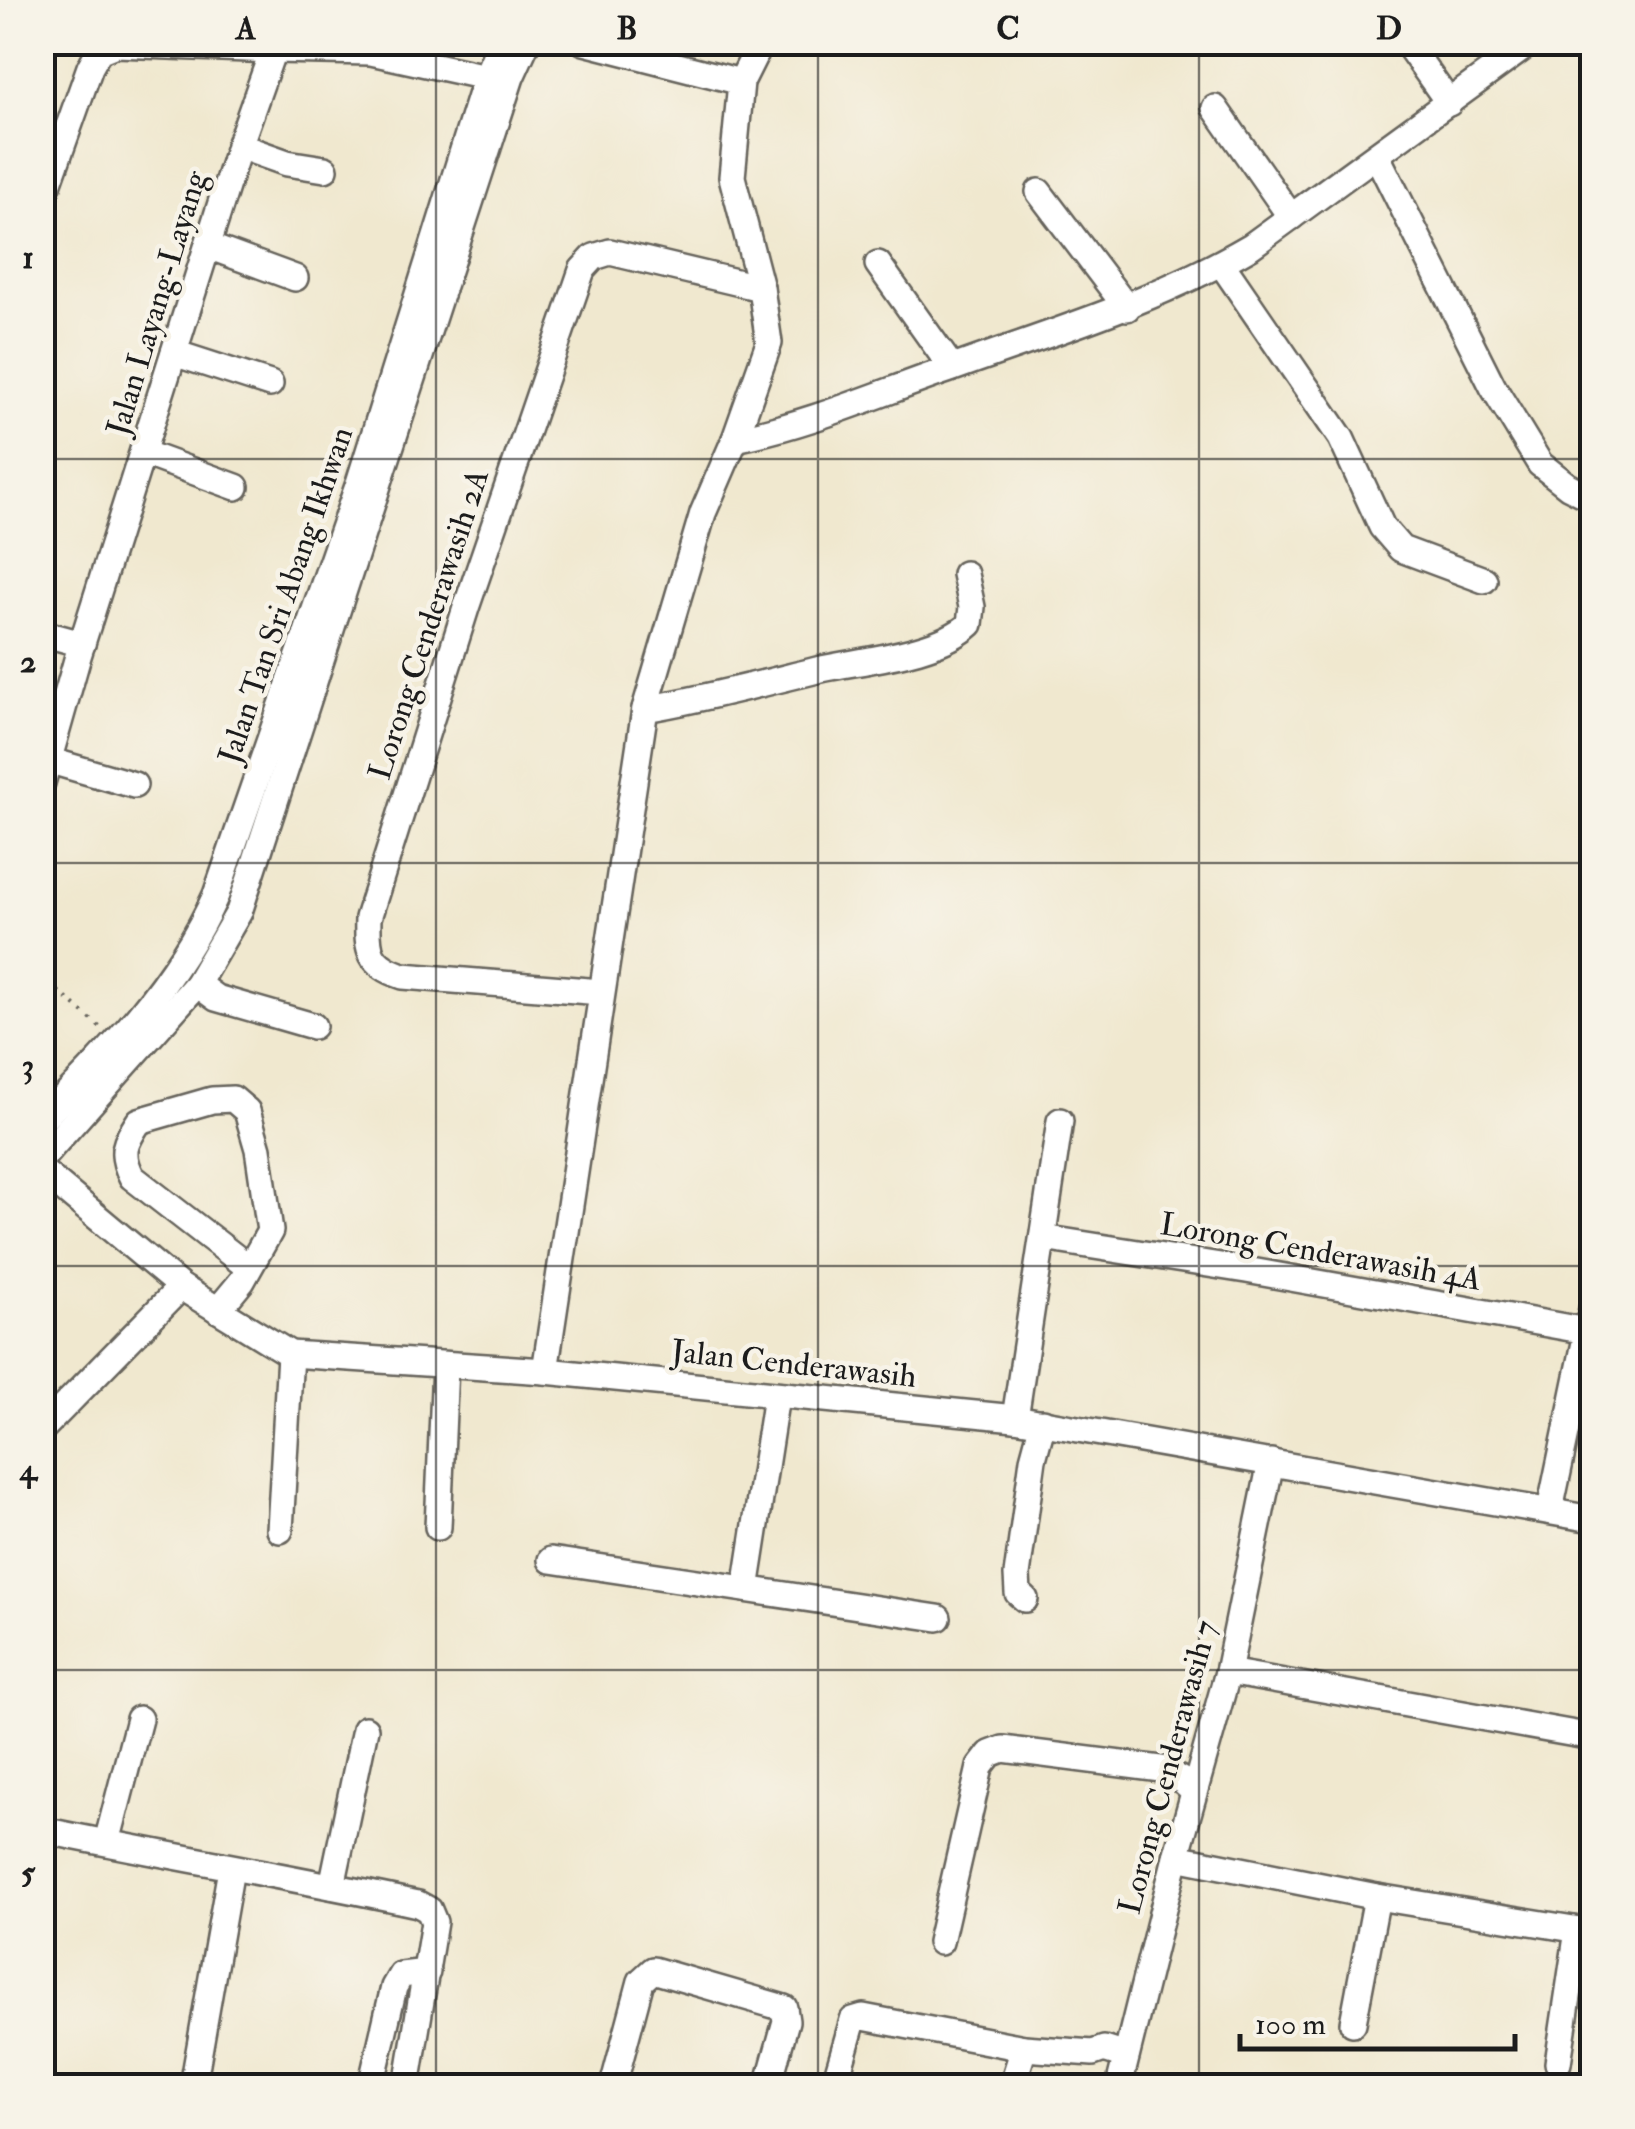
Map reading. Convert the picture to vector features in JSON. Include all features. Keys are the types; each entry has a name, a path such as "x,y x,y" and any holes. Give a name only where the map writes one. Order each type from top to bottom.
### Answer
{"street":[{"name":"Jalan Tan Sri Abang Ikhwan","path":"42,1120 118,1043 164,986 198,934 216,894 360,484 500,42"},
{"name":"Jalan Tan Sri Abang Ikhwan","path":"42,1158 197,984 239,912 511,77 527,42"},
{"path":"584,42 742,82"},
{"path":"545,1371 645,710 703,513 769,343 761,288 732,177 742,82 761,42"},
{"path":"1406,42 1449,103"},
{"path":"734,440 789,429 1127,308 1222,264 1377,156 1530,42"},
{"path":"42,202 90,67 99,52 116,44 372,52 486,77"},
{"name":"Jalan Layang-Layang","path":"47,772 51,724 82,644 239,146 290,48"},
{"path":"1215,108 1291,217"},
{"path":"239,146 287,163 324,170"},
{"path":"1377,156 1453,312 1540,464 1568,486 1592,498"},
{"path":"1039,192 1127,308"},
{"path":"208,246 294,278"},
{"name":"Lorong Cenderawasih 2A","path":"601,992 403,976 383,970 374,960 368,941 368,918 466,608 582,270 594,257 610,252 761,288"},
{"path":"878,264 952,368"},
{"path":"1222,264 1341,438 1382,527 1401,549 1484,580"},
{"path":"174,353 270,384"},
{"path":"143,452 236,487"},
{"path":"645,710 713,698 958,635 970,624 972,607 966,574"},
{"path":"42,634 82,644"},
{"path":"47,772 134,786"},
{"path":"197,984 216,998 313,1026"},
{"path":"218,1310 242,1281 270,1231 258,1148 248,1111 233,1100 212,1100 139,1121 126,1140 124,1161 132,1177 248,1266"},
{"path":"1015,1418 1060,1121"},
{"name":"Jalan Cenderawasih","path":"42,1171 182,1287 290,1354 545,1371 1015,1418 1592,1518"},
{"name":"Lorong Cenderawasih 4A","path":"1043,1238 1590,1320"},
{"path":"42,1429 182,1287"},
{"path":"1550,1510 1590,1320"},
{"path":"280,1530 290,1354"},
{"path":"438,1527 445,1365"},
{"path":"746,1589 776,1396"},
{"path":"1024,1599 1018,1593 1017,1575 1034,1459 1044,1422"},
{"name":"Lorong Cenderawasih 7","path":"1119,2086 1176,1856 1228,1672 1270,1462"},
{"path":"552,1560 938,1618"},
{"path":"1228,1672 1592,1737"},
{"path":"108,1842 140,1720"},
{"path":"332,1886 364,1729"},
{"path":"940,1942 980,1767 990,1754 1002,1749 1161,1769 1183,1780 1194,1791"},
{"path":"44,1839 108,1842 418,1904 429,1910 434,1922 407,2086"},
{"path":"1176,1856 1377,1897 1585,1931 1558,2064"},
{"path":"193,2086 232,1869"},
{"path":"1353,2023 1377,1897"},
{"path":"613,2086 641,1980 653,1970 784,2008 786,2021 768,2086"},
{"path":"371,2086 394,1987 401,1975 427,1972"},
{"path":"834,2086 853,2020 863,2017 1024,2048 1093,2053 1104,2050 1126,2056"},
{"path":"1012,2086 1024,2048"}],"path":[{"path":"42,977 118,1043"}]}
